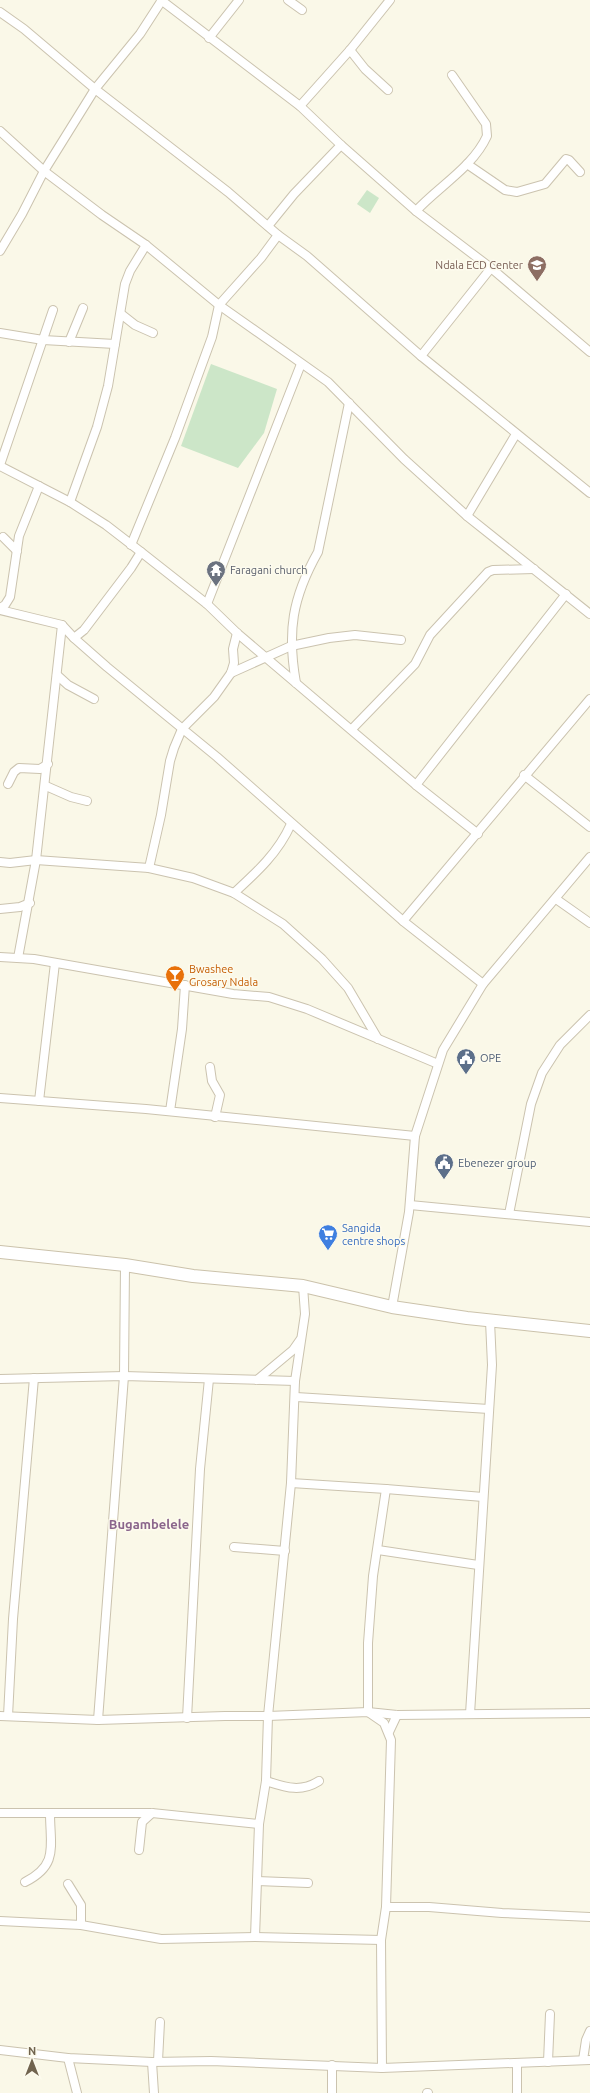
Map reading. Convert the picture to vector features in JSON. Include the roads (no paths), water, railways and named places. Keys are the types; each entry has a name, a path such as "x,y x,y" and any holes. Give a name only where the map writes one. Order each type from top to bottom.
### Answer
{"street":[{"path":"0,251 22,214 44,171 96,89 140,34 161,0 300,106 341,145 416,211 491,268 590,352"},
{"path":"210,38 239,0"},
{"path":"288,0 302,10"},
{"path":"300,106 350,50 390,0"},
{"path":"0,12 24,28 96,89 228,192 278,235 307,256 421,356 590,493"},
{"path":"350,50 365,69 388,90"},
{"path":"416,211 430,196 467,164 486,140 487,129 452,75"},
{"path":"0,131 44,171 102,215 146,245 219,305 328,382 404,459 467,516 590,614"},
{"path":"268,226 294,194 341,145"},
{"path":"467,164 502,188 512,192 545,184 566,159 569,160 580,172"},
{"path":"131,545 175,438 212,337 219,305 261,258 278,235"},
{"path":"70,502 97,427 108,386 125,284 130,271 146,245"},
{"path":"421,356 491,268"},
{"path":"69,342 83,308"},
{"path":"53,310 0,465 70,502 106,525 141,552 207,604 264,657 352,729 416,785 478,834"},
{"path":"121,314 135,325 153,333"},
{"path":"0,333 43,340 114,344"},
{"path":"207,604 302,364"},
{"path":"296,683 291,646 291,627 298,596 309,568 318,552 349,403"},
{"path":"467,516 516,434"},
{"path":"0,609 10,598 19,536 39,486"},
{"path":"2,537 19,536"},
{"path":"2,537 17,551"},
{"path":"74,638 84,630 131,568 141,552"},
{"path":"352,729 415,664 430,635 488,572 493,570 534,569"},
{"path":"416,785 566,594"},
{"path":"0,609 62,625 74,638 217,757 291,824 403,921 483,984"},
{"path":"18,958 30,903 46,786 62,625"},
{"path":"150,868 162,815 170,761 182,729 214,697 231,673 234,663 233,649 237,633"},
{"path":"231,673 291,646 342,636 355,635 401,640"},
{"path":"57,675 68,686 94,699"},
{"path":"403,921 478,834 524,775 590,699"},
{"path":"8,784 14,772 19,768 40,769 48,764"},
{"path":"524,775 590,827"},
{"path":"46,786 71,797 87,801"},
{"path":"234,893 267,863 282,843 291,824"},
{"path":"392,1306 400,1269 410,1205 415,1136 443,1050 483,984 590,857"},
{"path":"0,862 10,863 36,860 150,868 193,878 234,893 283,924 322,959 348,988 378,1039"},
{"path":"556,899 590,923"},
{"path":"0,909 20,907 30,903"},
{"path":"0,957 55,963 185,985 269,997 307,1009 438,1064"},
{"path":"39,1101 55,963"},
{"path":"170,1111 182,1029 185,985"},
{"path":"509,1214 531,1104 542,1073 560,1045 590,1015"},
{"path":"210,1067 212,1081 220,1095 215,1117"},
{"path":"0,1098 170,1111 215,1117 415,1136"},
{"path":"410,1205 590,1222"},
{"path":"0,1252 125,1265 193,1276 303,1286 392,1306 490,1321 590,1331"},
{"path":"98,1720 124,1376 125,1265"},
{"path":"255,1937 259,1824 266,1781 268,1716 291,1483 296,1398 295,1381 300,1340 306,1314 303,1286"},
{"path":"470,1714 478,1566 492,1365 490,1321"},
{"path":"257,1380 293,1350 300,1340"},
{"path":"0,1379 124,1376 295,1381"},
{"path":"34,1378 4,1716 98,1720 368,1712 397,1715 590,1713"},
{"path":"187,1718 200,1469 210,1378"},
{"path":"296,1398 489,1409"},
{"path":"291,1483 483,1497"},
{"path":"368,1712 368,1644 373,1576 386,1489"},
{"path":"234,1547 285,1550"},
{"path":"378,1550 478,1566"},
{"path":"368,1712 381,1719 389,1732 391,1740 391,1787 386,1907 381,1940 382,2068"},
{"path":"389,1732 397,1715"},
{"path":"266,1781 296,1789 307,1788 319,1781"},
{"path":"0,1812 152,1813 259,1824"},
{"path":"25,1882 39,1874 48,1863 50,1813"},
{"path":"139,1850 142,1822 152,1813"},
{"path":"258,1881 308,1883"},
{"path":"68,1884 81,1905 81,1925"},
{"path":"386,1907 429,1907 502,1913 590,1917"},
{"path":"0,1921 81,1925 162,1939 255,1937 381,1940"},
{"path":"548,2062 550,2014"},
{"path":"154,2093 155,2061 160,2022"},
{"path":"0,2050 68,2058 332,2065 382,2068 587,2060 584,2046 590,2031"},
{"path":"68,2058 77,2093"},
{"path":"517,2063 517,2093"},
{"path":"332,2065 332,2093"}],"place":[{"name":"Ndala ECD Center","path":"537,282"},
{"name":"Faragani church","path":"216,587"},
{"name":"Bwashee Grosary Ndala","path":"175,992"},
{"name":"OPE","path":"466,1075"},
{"name":"Ebenezer group","path":"444,1180"},
{"name":"Sangida centre shops","path":"328,1251"}],"district":[{"name":"Bugambelele","path":"149,1524"}]}
